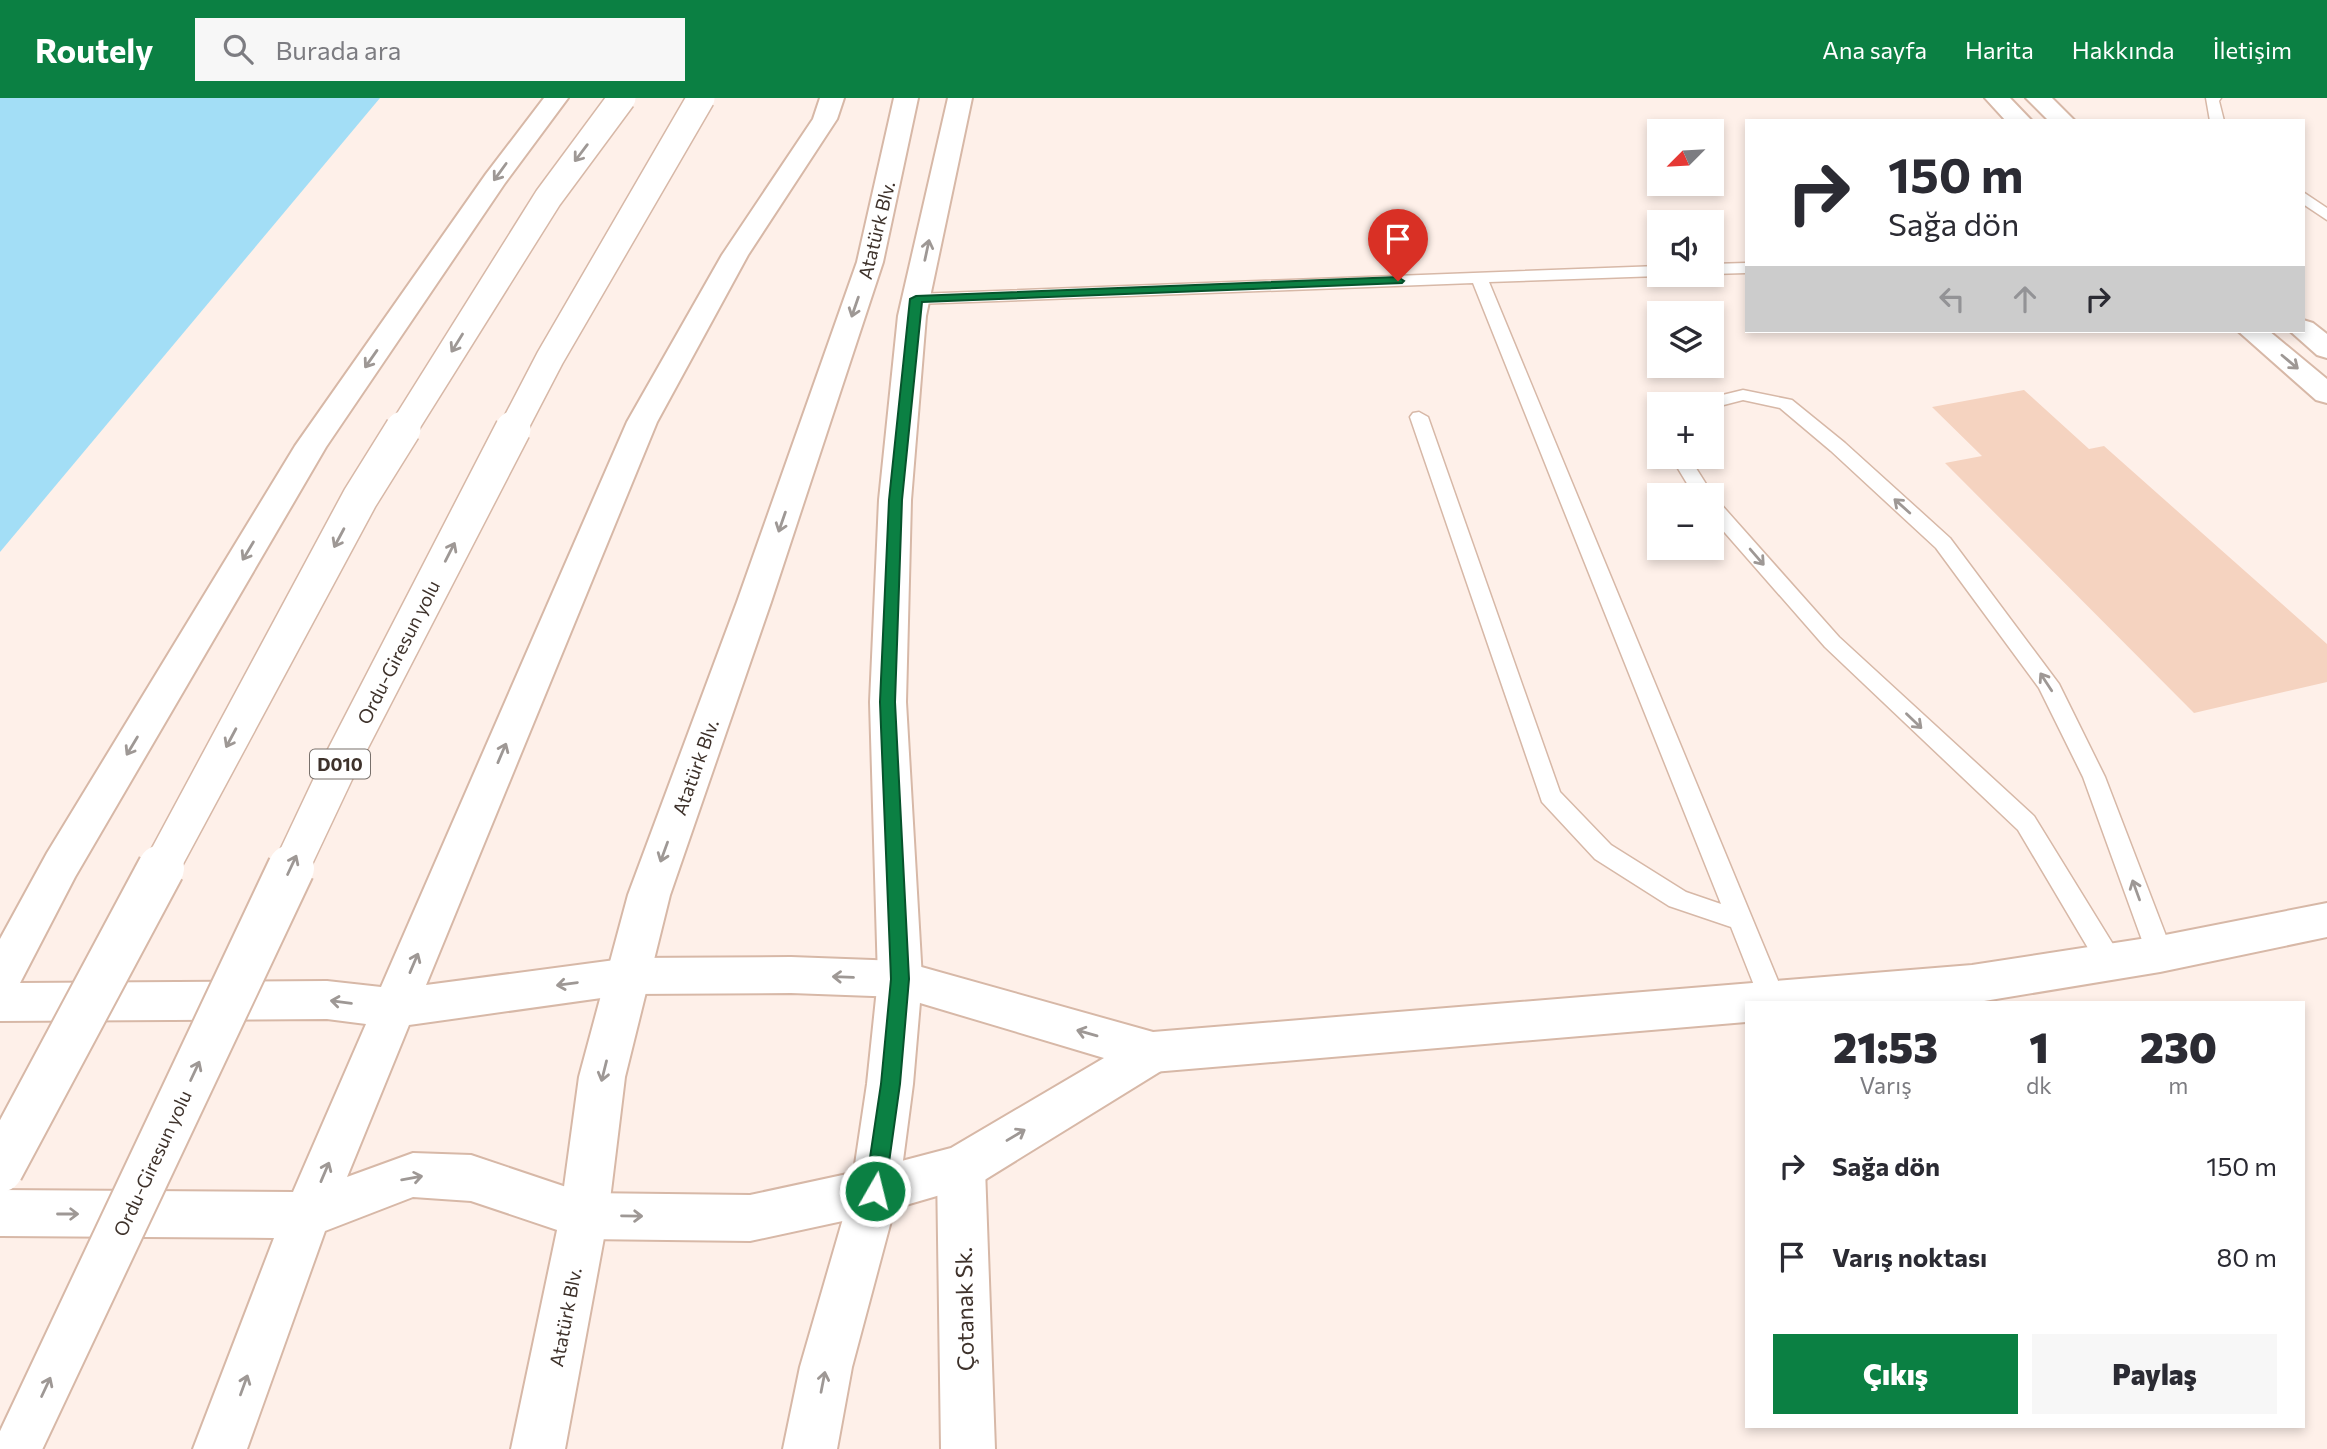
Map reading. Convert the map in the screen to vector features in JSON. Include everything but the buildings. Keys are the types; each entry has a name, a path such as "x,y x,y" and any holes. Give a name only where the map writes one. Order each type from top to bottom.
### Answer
{"main road":[{"path":"0,980 61,864 311,446 495,179 556,98"},
{"path":"0,1169 360,498 548,198 622,98"},
{"name":"Ordu-Giresun yolu","path":"17,1449 340,764 550,358 701,98"},
{"path":"220,1449 307,1215 642,422 735,255 825,120 832,98"},
{"name":"Atatürk Blv.","path":"538,1449 584,1216 602,1077 649,895 754,602 870,262 906,98"},
{"path":"810,1449 825,1367 875,1191 890,1084 900,979 888,702 895,500 916,299 960,98"},
{"path":"1997,98 2018,119"},
{"path":"2038,98 2061,119"},
{"path":"2305,331 2327,349"},
{"path":"2254,333 2327,394"},
{"path":"1761,1001 1972,984 2160,954 2327,920"},
{"path":"0,1002 327,1000 395,1008 630,976 791,975 900,979 1153,1052 1745,1002"},
{"path":"0,1213 307,1215 413,1175 471,1178 584,1216 750,1218 875,1191 961,1168 1153,1052"},
{"name":"Çotanak Sk.","path":"961,1168 968,1449"}],"lane":[{"path":"2214,98 2212,100 2217,119"},
{"path":"2305,198 2327,215"},
{"path":"1724,269 1745,268"},
{"path":"916,299 1647,271"},
{"path":"1479,278 1773,1000"},
{"path":"1724,400 1743,395 1786,404 1943,543 2048,684 2094,777 2160,954"},
{"path":"1419,417 1550,796 1603,852 1678,899 1740,920"},
{"path":"1724,520 1832,642 2026,823 2110,962"}],"water":[{"path":"0,98 380,98 0,552"}],"route":[{"path":"875,1191 890,1084 900,979 888,702 895,500 912,316 916,299 1398,281"}]}
